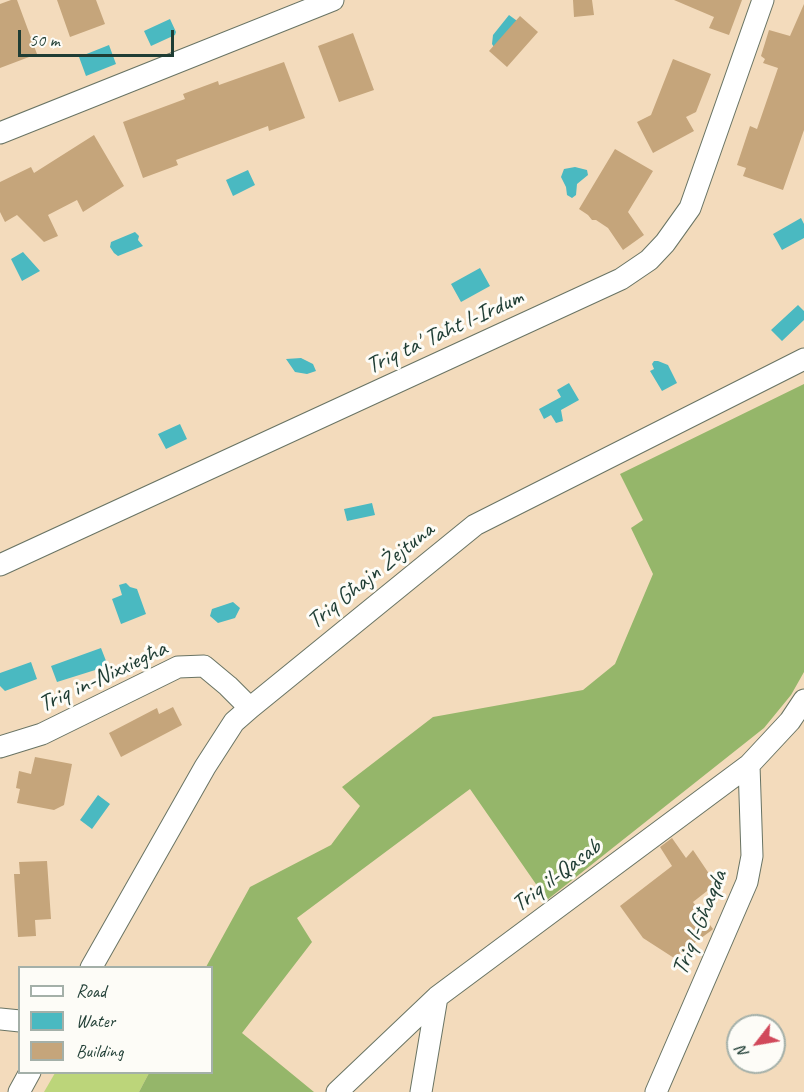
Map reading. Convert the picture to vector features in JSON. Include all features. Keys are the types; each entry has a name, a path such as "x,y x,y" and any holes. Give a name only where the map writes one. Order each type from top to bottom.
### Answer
{"street":[{"path":"0,133 333,0"},
{"name":"Triq ta' Taħt l-Irdum","path":"0,565 621,279 648,260 665,243 690,208 763,0"},
{"name":"Triq Għajn Żejtuna","path":"92,966 205,767 234,722 250,708 475,525 804,359"},
{"name":"Triq in-Nixxiegħa","path":"0,747 42,734 178,667 204,666 250,708"},
{"name":"Triq il-Qasab","path":"337,1092 437,997 749,765 790,721 804,700"},
{"name":"Triq l-Għaqda","path":"656,1092 747,882 753,847 749,765"},
{"path":"421,1092 437,997"},
{"path":"0,1019 18,1021"},
{"path":"19,1092 29,1074"}],"green space":[{"path":"804,384 804,672 791,695 764,728 547,900 470,789 297,918 312,942 242,1033 314,1092 139,1092 148,1074 213,1074 213,966 207,966 250,887 331,845 360,806 342,787 433,717 583,690 615,664 653,574 631,528 643,520 620,474"},
{"path":"54,1074 148,1074 139,1092 44,1092"}],"water":[{"path":"509,15 520,23 494,47 493,35"},
{"path":"170,19 176,32 175,35 151,46 144,31"},
{"path":"109,45 116,64 86,76 79,57"},
{"path":"575,167 587,170 588,175 577,184 576,195 572,198 567,195 561,177 564,169"},
{"path":"248,170 255,185 233,196 226,180"},
{"path":"801,218 804,224 804,238 782,250 773,234"},
{"path":"135,232 143,246 118,256 114,253 110,247 111,242"},
{"path":"23,252 40,271 22,281 11,259"},
{"path":"480,268 490,286 461,302 451,284"},
{"path":"798,305 804,311 804,320 782,341 771,330"},
{"path":"301,358 313,364 316,371 307,374 295,372 286,359"},
{"path":"654,361 668,365 677,383 662,391 650,371 654,369 652,364"},
{"path":"569,383 579,400 561,410 563,421 556,423 551,415 544,419 539,409 561,397 557,390"},
{"path":"180,424 187,439 166,449 158,434"},
{"path":"372,503 375,515 347,521 344,509"},
{"path":"126,583 137,589 146,614 121,624 112,599 122,595 119,585"},
{"path":"233,602 240,608 235,618 218,623 210,616 212,609"},
{"path":"101,648 108,666 57,682 51,666"},
{"path":"31,662 37,679 5,691 0,686 0,673"},
{"path":"98,795 110,804 92,829 80,820"}],"building":[{"path":"17,0 37,54 0,68 0,4"},
{"path":"57,0 96,0 105,24 70,37"},
{"path":"573,0 592,0 594,15 574,17"},
{"path":"674,0 742,0 729,35 709,28 714,17"},
{"path":"804,4 804,130 783,190 743,176 746,168 737,165 750,126 757,129 778,68 763,63 765,59 761,56 769,30 790,36"},
{"path":"520,16 538,32 507,67 489,51"},
{"path":"353,33 374,90 339,102 318,46"},
{"path":"673,59 711,74 696,112 686,117 694,131 653,153 637,122 651,115"},
{"path":"284,62 305,118 269,131 268,126 176,160 178,165 143,178 123,122 185,99 183,94 218,81 219,85"},
{"path":"94,135 124,186 83,212 77,200 48,215 58,236 44,242 17,215 5,222 0,212 0,182 31,167 34,173"},
{"path":"615,149 653,171 628,212 644,235 623,250 608,228 592,220 579,209"},
{"path":"173,707 182,725 121,757 109,733 157,708 159,714"},
{"path":"35,757 72,764 64,805 54,810 17,803 20,789 16,788 19,771 31,774"},
{"path":"672,838 686,858 693,850 716,884 693,902 713,929 674,958 643,938 620,906 672,866 660,847"},
{"path":"47,861 51,919 35,920 36,936 18,937 14,874 20,874 19,862"}]}
